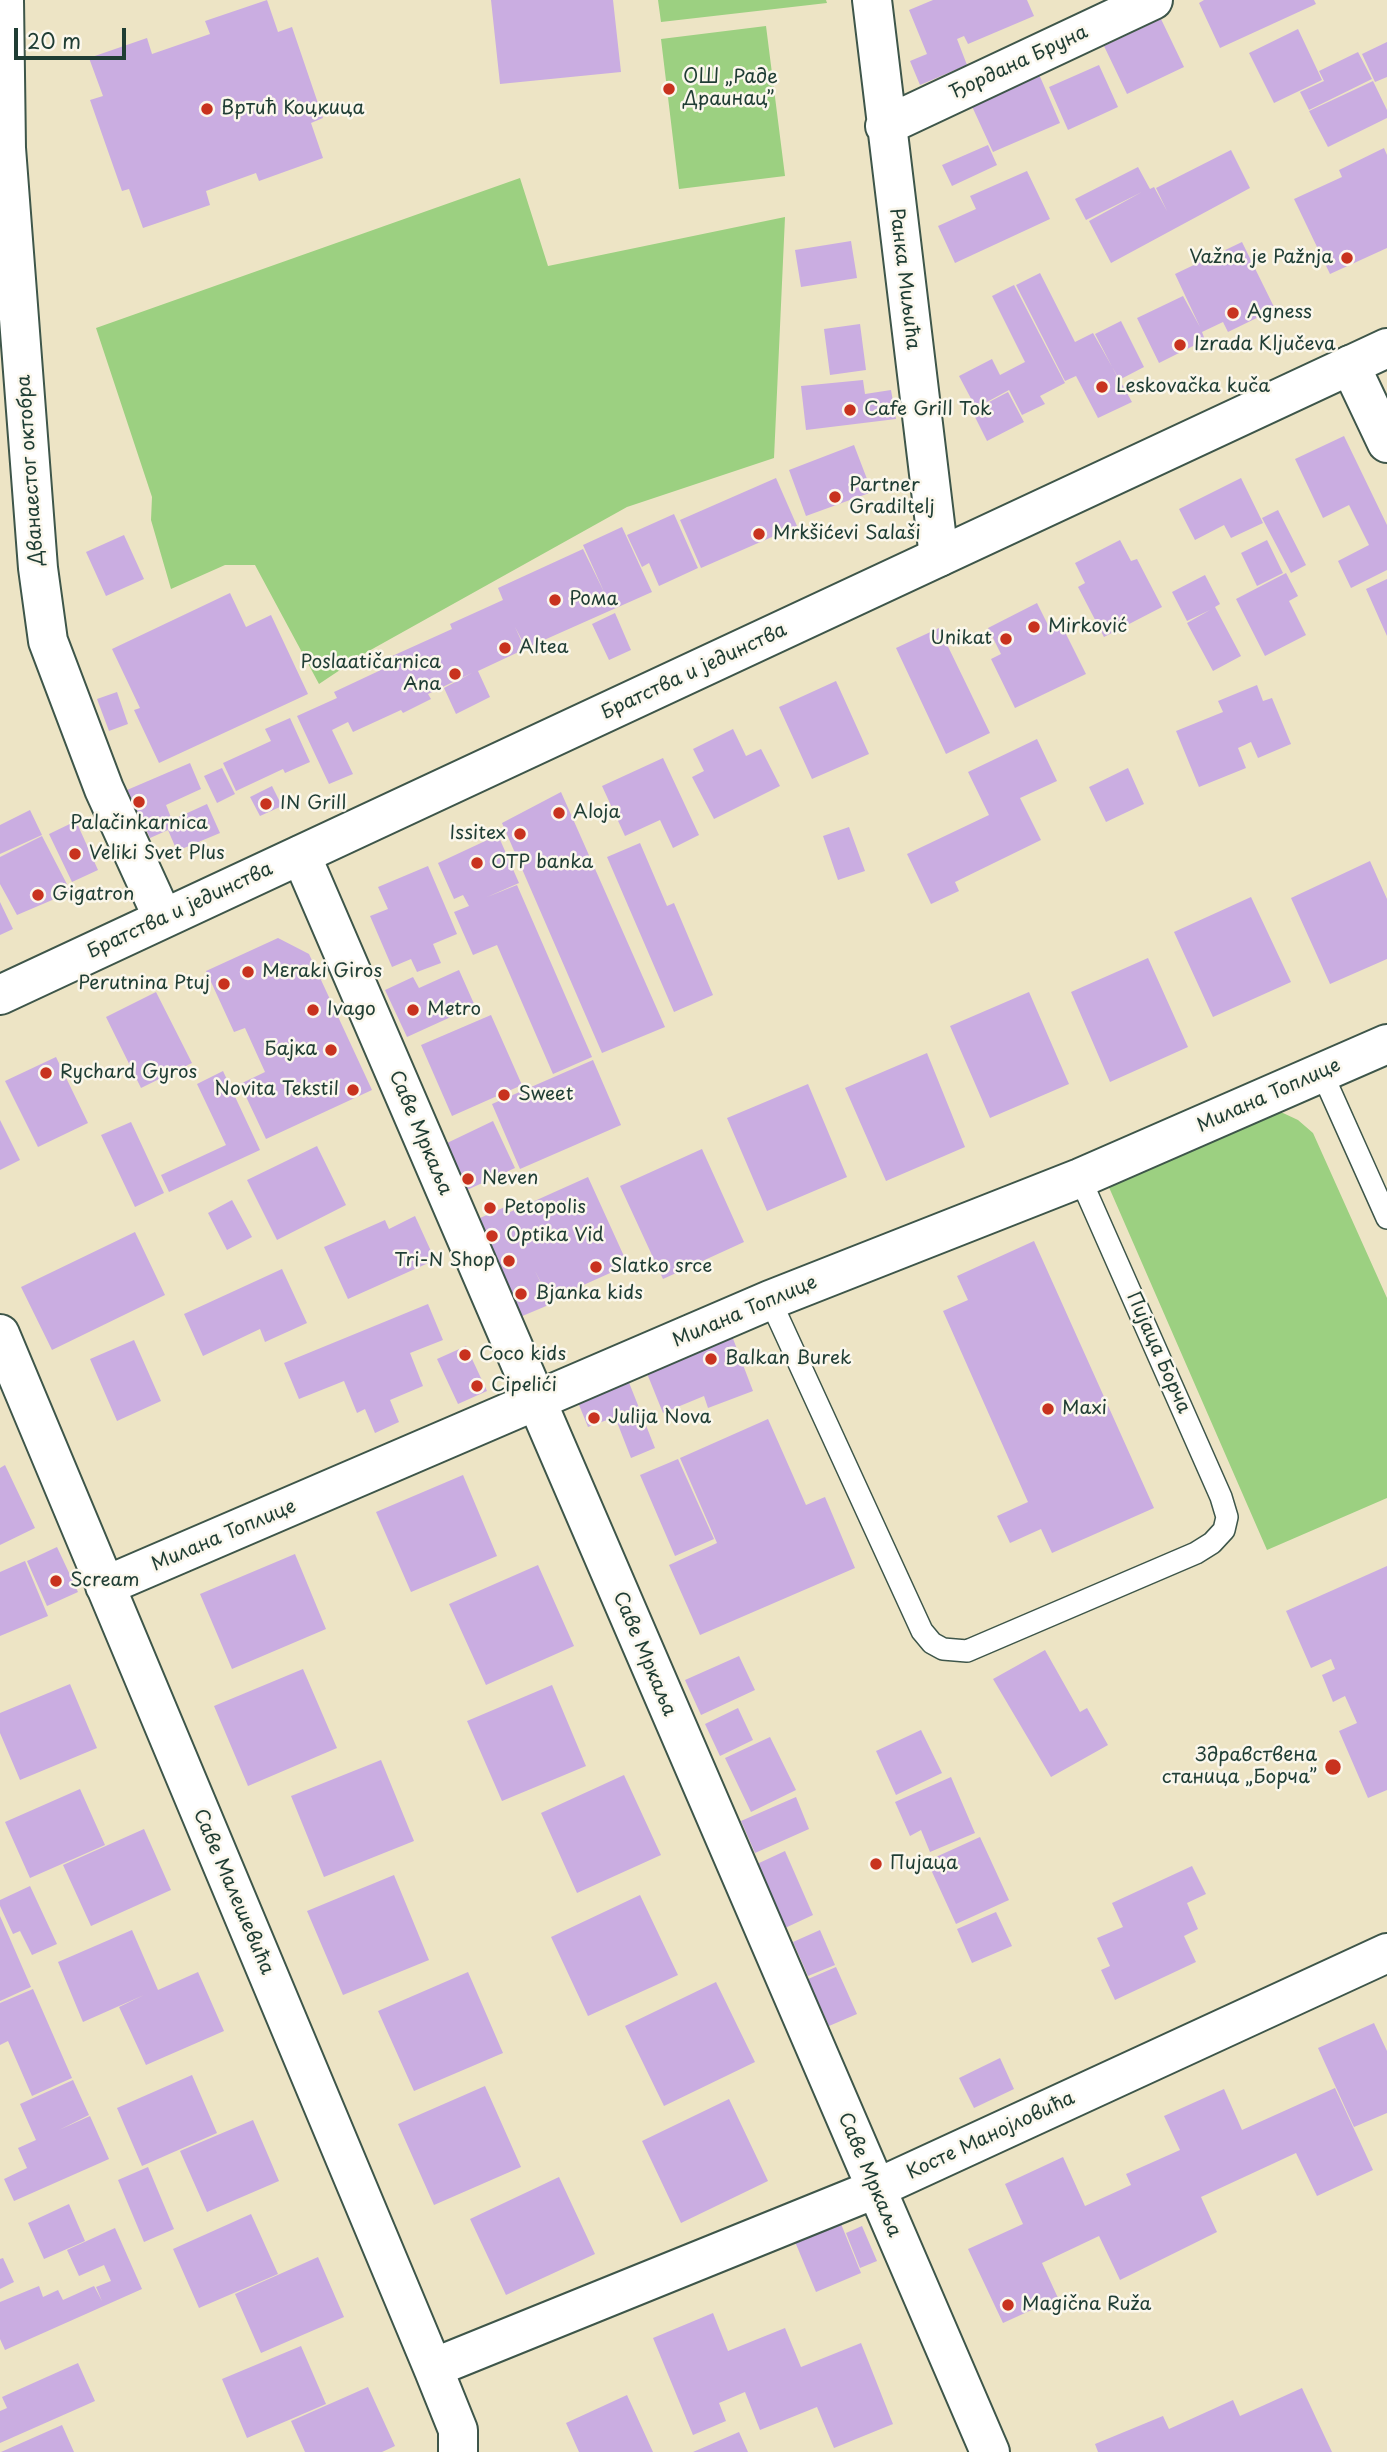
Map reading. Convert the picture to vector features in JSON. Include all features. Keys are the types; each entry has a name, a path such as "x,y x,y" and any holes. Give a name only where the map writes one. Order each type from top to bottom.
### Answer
{"street":[{"name":"Дванаестог октобра","path":"4,0 6,148 37,558 48,641 104,789 163,918"},
{"name":"Ранка Миљића","path":"872,0 885,126 939,557"},
{"name":"Ђордана Бруна","path":"885,126 1153,0"},
{"name":"Братства и јединства","path":"0,995 1387,348"},
{"path":"1350,365 1387,443"},
{"name":"Саве Мркаља","path":"301,855 535,1403 990,2452"},
{"name":"Милана Топлице","path":"105,1586 771,1300 1080,1178 1387,1044"},
{"name":"Саве Малешевића","path":"0,1334 433,2368 458,2430 458,2452"},
{"name":"Косте Манојловића","path":"433,2368 875,2189 1387,1953"}],"lane":[{"path":"1322,1073 1387,1218"},
{"name":"Пијаца Борча","path":"771,1300 913,1612 932,1643 955,1651 967,1651 1196,1553 1212,1543 1224,1530 1227,1517 1221,1497 1080,1178"}],"green space":[{"path":"658,0 826,0 827,3 661,22"},
{"path":"766,26 785,176 679,189 661,39"},
{"path":"520,178 548,266 785,217 774,458 627,507 367,652 319,684 255,565 225,565 171,589 151,520 152,497 96,328"},
{"path":"1267,1112 1283,1113 1298,1120 1313,1133 1387,1298 1387,1498 1267,1550 1108,1185"}],"building":[{"name":"Вртић Коцкица","path":"267,0 278,32 292,27 323,118 311,123 323,158 259,181 256,173 206,191 210,205 143,228 129,189 122,191 90,100 103,96 89,58 147,38 152,54 210,34 205,21"},
{"path":"491,0 613,0 621,72 500,84"},
{"path":"933,0 1027,0 1034,16 968,44 964,36 957,39 967,65 920,85 910,61 927,54 909,10"},
{"path":"1204,0 1314,0 1316,4 1220,48 1199,3"},
{"path":"1161,19 1184,67 1127,94 1104,46"},
{"path":"1298,29 1322,80 1274,103 1249,53"},
{"path":"1387,42 1387,77 1375,82 1362,54"},
{"path":"1358,52 1372,79 1309,110 1300,92 1324,81 1319,71"},
{"path":"1099,65 1118,107 1068,130 1049,87"},
{"path":"1038,72 1060,123 993,152 970,102"},
{"path":"1373,81 1387,110 1387,118 1328,147 1309,111"},
{"path":"988,145 997,165 952,186 942,165"},
{"path":"1384,148 1387,155 1387,248 1330,274 1294,199 1342,177 1339,170"},
{"path":"1231,150 1250,188 1111,263 1089,221 1142,192 1086,220 1075,199 1138,167 1150,189 1154,187 1167,211 1156,188"},
{"path":"1027,171 1050,219 955,263 938,226 976,209 970,196"},
{"path":"851,241 857,278 801,287 795,250"},
{"path":"1242,242 1275,309 1228,332 1223,322 1202,332 1205,340 1159,363 1137,318 1183,296 1200,327 1175,274"},
{"path":"1040,273 1075,342 1093,333 1132,402 1098,418 1076,376 1065,381 1016,285"},
{"path":"1014,285 1065,383 1040,396 1045,404 1022,415 1009,390 976,408 959,376 992,359 1000,375 1025,362 992,296"},
{"path":"1121,321 1144,367 1119,380 1095,334"},
{"path":"860,324 866,370 830,375 824,329"},
{"path":"863,380 865,394 891,390 896,419 806,430 801,386"},
{"path":"1008,392 1024,422 987,441 972,411"},
{"path":"1344,436 1387,525 1387,570 1351,588 1338,561 1369,545 1349,505 1323,518 1295,459"},
{"path":"854,445 872,492 806,516 789,470"},
{"path":"776,478 797,526 701,568 680,520"},
{"path":"1241,478 1263,523 1231,538 1224,525 1195,540 1179,509"},
{"path":"1278,510 1306,565 1291,573 1262,518"},
{"path":"674,514 698,568 659,586 649,563 642,567 627,535"},
{"path":"622,527 652,592 526,648 515,627 525,649 478,671 490,697 456,714 444,688 472,673 428,694 431,699 403,713 401,710 353,732 348,722 332,730 353,774 329,784 297,716 337,698 334,692 383,669 379,662 452,629 450,624 503,600 498,588 583,549 605,594 583,545"},
{"path":"124,535 144,579 106,596 86,552"},
{"path":"1120,540 1131,561 1137,559 1162,607 1104,637 1078,587 1085,583 1075,563"},
{"path":"1267,540 1283,573 1257,586 1241,553"},
{"path":"1286,573 1298,596 1289,601 1306,635 1265,656 1236,599"},
{"path":"1205,575 1220,604 1215,607 1241,656 1213,671 1187,623 1210,610 1187,621 1172,592"},
{"path":"1387,579 1387,636 1366,589"},
{"path":"230,593 246,627 271,615 308,694 159,763 134,710 140,708 112,649"},
{"path":"1037,603 1049,627 1060,622 1086,674 1015,708 991,659 1001,654 988,628"},
{"path":"615,613 631,650 609,660 592,624"},
{"path":"939,628 990,733 946,754 896,648"},
{"path":"836,681 869,754 812,779 779,707"},
{"path":"1257,685 1263,701 1272,698 1291,744 1258,758 1251,742 1238,748 1246,768 1199,787 1176,731 1223,712 1218,701"},
{"path":"117,692 128,724 109,731 97,699"},
{"path":"290,718 310,762 285,773 283,769 236,791 223,763 271,741 265,729"},
{"path":"733,729 746,756 761,749 780,786 714,819 692,777 704,771 693,749"},
{"path":"1037,739 1057,781 1020,798 1041,840 955,882 959,891 931,904 907,854 989,815 968,772"},
{"path":"663,758 699,835 673,848 660,820 625,836 602,786"},
{"path":"190,763 201,789 166,805 172,820 207,804 220,833 177,851 168,830 150,838 127,790"},
{"path":"222,768 235,794 217,803 204,776"},
{"path":"1128,768 1144,804 1106,822 1089,787"},
{"path":"272,786 282,806 260,816 250,797"},
{"path":"561,792 665,1027 602,1053 502,823"},
{"path":"30,810 42,835 0,854 0,825"},
{"path":"76,821 98,870 72,882 49,834"},
{"path":"849,827 865,871 838,880 823,836"},
{"path":"498,835 519,883 487,897 517,885 592,1057 553,1074 497,945 473,955 454,912 469,906 463,895 454,899 438,863"},
{"path":"42,836 71,892 17,915 0,884 0,857"},
{"path":"640,843 667,906 674,903 713,995 674,1012 607,857"},
{"path":"1370,861 1387,899 1387,959 1330,984 1291,898"},
{"path":"428,866 457,934 433,944 441,963 417,972 411,959 392,967 370,916 388,909 378,887"},
{"path":"1251,897 1291,982 1213,1017 1174,932"},
{"path":"0,902 13,929 0,935"},
{"path":"278,938 309,954 372,1090 266,1139 240,1084 265,1072 245,1028 234,1032 206,971"},
{"path":"1148,958 1188,1047 1110,1082 1071,992"},
{"path":"459,970 475,1006 407,1037 385,990 413,977 419,988"},
{"path":"156,992 192,1063 141,1088 106,1017"},
{"path":"1029,992 1069,1084 990,1118 950,1026"},
{"path":"491,1015 522,1085 452,1116 421,1045"},
{"path":"927,1053 965,1147 886,1181 845,1088"},
{"path":"56,1057 88,1123 38,1147 5,1081"},
{"path":"593,1060 621,1125 520,1169 492,1104"},
{"path":"223,1071 260,1150 169,1192 161,1175 226,1145 197,1084"},
{"path":"808,1084 847,1177 767,1211 727,1118"},
{"path":"0,1120 20,1160 0,1170"},
{"path":"493,1121 515,1168 467,1190 445,1144"},
{"path":"131,1122 164,1193 135,1207 101,1135"},
{"path":"317,1146 346,1205 277,1240 247,1180"},
{"path":"702,1149 744,1242 663,1279 620,1186"},
{"path":"588,1177 628,1265 550,1300 535,1271 551,1304 520,1317 480,1218 507,1206 510,1212"},
{"path":"232,1200 252,1237 227,1250 208,1213"},
{"path":"415,1216 435,1260 348,1299 324,1247 385,1220 389,1229"},
{"path":"135,1232 165,1295 52,1350 21,1287"},
{"name":"Maxi","path":"1034,1241 1154,1508 1052,1553 1041,1529 1010,1543 997,1516 1028,1502 943,1311 968,1300 957,1276"},
{"path":"282,1269 307,1323 265,1342 260,1329 203,1356 184,1314"},
{"path":"428,1304 443,1340 410,1353 423,1386 390,1400 399,1422 375,1433 365,1409 357,1413 344,1381 299,1399 284,1363"},
{"path":"732,1336 753,1391 708,1408 704,1396 663,1413 646,1371"},
{"path":"134,1340 161,1401 117,1421 90,1359"},
{"path":"466,1346 487,1391 458,1404 437,1359"},
{"path":"628,1380 655,1448 631,1458 615,1417 588,1427 577,1400"},
{"path":"768,1419 806,1505 825,1497 855,1568 700,1635 669,1565 717,1543 680,1458"},
{"path":"678,1459 714,1539 675,1556 640,1475"},
{"path":"5,1465 35,1528 0,1545 0,1468"},
{"path":"463,1475 497,1556 411,1592 376,1512"},
{"path":"57,1547 78,1592 47,1606 27,1561"},
{"path":"295,1554 326,1629 232,1669 200,1594"},
{"path":"25,1561 48,1616 0,1636 0,1572"},
{"path":"538,1565 574,1646 486,1685 449,1604"},
{"path":"1387,1566 1387,1790 1368,1798 1339,1731 1357,1723 1345,1696 1333,1702 1322,1675 1335,1669 1331,1659 1311,1668 1286,1611"},
{"path":"1045,1650 1080,1712 1087,1708 1108,1745 1051,1777 993,1679"},
{"path":"739,1656 755,1690 701,1715 685,1680"},
{"path":"303,1669 337,1748 248,1786 214,1706"},
{"path":"70,1684 97,1748 20,1780 0,1733 0,1713"},
{"path":"552,1685 586,1766 502,1801 467,1721"},
{"path":"738,1708 753,1740 720,1756 705,1724"},
{"path":"921,1730 942,1773 896,1795 876,1751"},
{"path":"770,1737 796,1790 751,1812 725,1758"},
{"path":"381,1760 414,1841 324,1877 291,1796"},
{"path":"624,1775 661,1855 577,1893 541,1813"},
{"path":"951,1777 975,1833 930,1852 921,1830 910,1836 895,1802"},
{"path":"80,1789 105,1845 30,1878 5,1822"},
{"path":"796,1797 809,1829 755,1853 741,1821"},
{"path":"144,1829 171,1890 91,1926 63,1865"},
{"path":"980,1837 1009,1900 956,1924 927,1861"},
{"path":"785,1851 813,1915 785,1928 757,1864"},
{"path":"1192,1866 1206,1894 1187,1903 1198,1929 1184,1936 1196,1962 1115,2000 1101,1970 1110,1966 1097,1938 1123,1927 1112,1903"},
{"path":"394,1875 429,1960 343,1995 307,1911"},
{"path":"30,1886 57,1944 32,1955 20,1931 13,1934 0,1906 0,1900"},
{"path":"640,1895 678,1975 588,2016 551,1937"},
{"path":"996,1912 1012,1946 972,1963 957,1929"},
{"path":"0,1916 31,1987 0,2001"},
{"path":"132,1930 158,1990 198,1972 224,2031 146,2065 119,2007 144,1995 83,2022 58,1962"},
{"path":"820,1930 835,1965 808,1976 793,1942"},
{"path":"836,1967 857,2014 829,2026 808,1979"},
{"path":"468,1972 503,2053 414,2091 378,2011"},
{"path":"716,1982 755,2062 664,2106 625,2026"},
{"path":"33,1989 72,2078 32,2096 8,2041 0,2045 0,2003"},
{"path":"1374,2023 1387,2051 1387,2113 1354,2127 1318,2048"},
{"path":"1000,2058 1014,2089 974,2108 959,2078"},
{"path":"192,2075 217,2133 142,2166 117,2108"},
{"path":"73,2080 89,2115 59,2130 90,2116 109,2159 14,2201 4,2179 27,2168 18,2148 36,2140 20,2104"},
{"path":"485,2086 521,2167 434,2205 398,2124"},
{"path":"1335,2088 1373,2170 1317,2196 1296,2153 1201,2197 1217,2232 1120,2280 1099,2236 1042,2263 1058,2298 1003,2323 968,2249 1023,2224 1005,2184 1063,2157 1085,2206 1131,2185 1126,2174 1180,2150 1164,2116 1224,2089 1242,2130"},
{"path":"729,2099 768,2181 681,2223 642,2141"},
{"path":"253,2120 279,2181 207,2212 180,2151"},
{"path":"148,2167 174,2229 144,2242 118,2180"},
{"path":"559,2177 595,2254 506,2295 470,2219"},
{"path":"69,2204 85,2241 44,2259 28,2223"},
{"path":"251,2214 278,2274 199,2308 173,2249"},
{"path":"839,2219 861,2273 816,2292 793,2237"},
{"path":"862,2226 877,2261 860,2268 846,2233"},
{"path":"115,2228 142,2289 5,2350 0,2339 0,2302 39,2286 43,2297 58,2290 63,2300 94,2286 102,2301 96,2287 111,2281 104,2265 79,2276 67,2250"},
{"path":"318,2257 344,2317 261,2353 235,2294"},
{"path":"3,2258 14,2282 0,2289 0,2259"},
{"path":"713,2313 728,2351 785,2328 801,2367 861,2343 893,2424 834,2448 817,2407 760,2430 745,2392 719,2403 726,2421 693,2435 653,2338"},
{"path":"301,2346 326,2404 247,2438 222,2379"},
{"path":"78,2363 95,2401 0,2443 0,2411 7,2408 2,2397"},
{"path":"368,2387 395,2446 382,2452 305,2452 291,2421"},
{"path":"1302,2388 1332,2452 1098,2452 1095,2444 1163,2416 1169,2429 1233,2400 1240,2416"},
{"path":"627,2395 653,2452 579,2452 566,2423"},
{"path":"62,2425 74,2452 1,2452"},
{"path":"739,2432 748,2452 693,2452"}],"place":[{"name":"ОШ „Раде Драинац”","path":"669,89"},
{"name":"Вртић Коцкица","path":"207,109"},
{"name":"Važna je Pažnja","path":"1347,258"},
{"name":"Agness","path":"1233,313"},
{"name":"Izrada Ključeva","path":"1180,345"},
{"name":"Leskovačka kuča","path":"1102,387"},
{"name":"Cafe Grill Tok","path":"850,410"},
{"name":"Partner Gradiltelj","path":"835,497"},
{"name":"Mrkšićevi Salaši","path":"759,534"},
{"name":"Рома","path":"555,600"},
{"name":"Mirković","path":"1034,627"},
{"name":"Unikat","path":"1006,639"},
{"name":"Altea","path":"505,648"},
{"name":"Poslaatičarnica Ana","path":"455,674"},
{"name":"Palačinkarnica","path":"139,802"},
{"name":"IN Grill","path":"266,804"},
{"name":"Aloja","path":"559,813"},
{"name":"Issitex","path":"520,834"},
{"name":"Veliki Svet Plus","path":"75,854"},
{"name":"OTP banka","path":"477,863"},
{"name":"Gigatron","path":"38,895"},
{"name":"Mεraki Giros","path":"248,972"},
{"name":"Perutnina Ptuj","path":"224,984"},
{"name":"Ivago","path":"313,1010"},
{"name":"Metro","path":"413,1010"},
{"name":"Бајка","path":"331,1050"},
{"name":"Rychard Gyros","path":"46,1073"},
{"name":"Novita Tekstil","path":"353,1090"},
{"name":"Sweet","path":"504,1095"},
{"name":"Neven","path":"468,1179"},
{"name":"Petopolis","path":"490,1208"},
{"name":"Optika Vid","path":"492,1236"},
{"name":"Tri-N Shop","path":"509,1261"},
{"name":"Slatko srce","path":"596,1267"},
{"name":"Bjanka kids","path":"521,1294"},
{"name":"Coco kids","path":"465,1355"},
{"name":"Balkan Burek","path":"711,1359"},
{"name":"Cipelići","path":"477,1386"},
{"name":"Maxi","path":"1048,1409"},
{"name":"Julija Nova","path":"594,1418"},
{"name":"Scream","path":"56,1581"},
{"name":"Здравствена станица „Борча”","path":"1333,1767"},
{"name":"Пијаца","path":"876,1864"},
{"name":"Magična Ruža","path":"1008,2305"}]}
